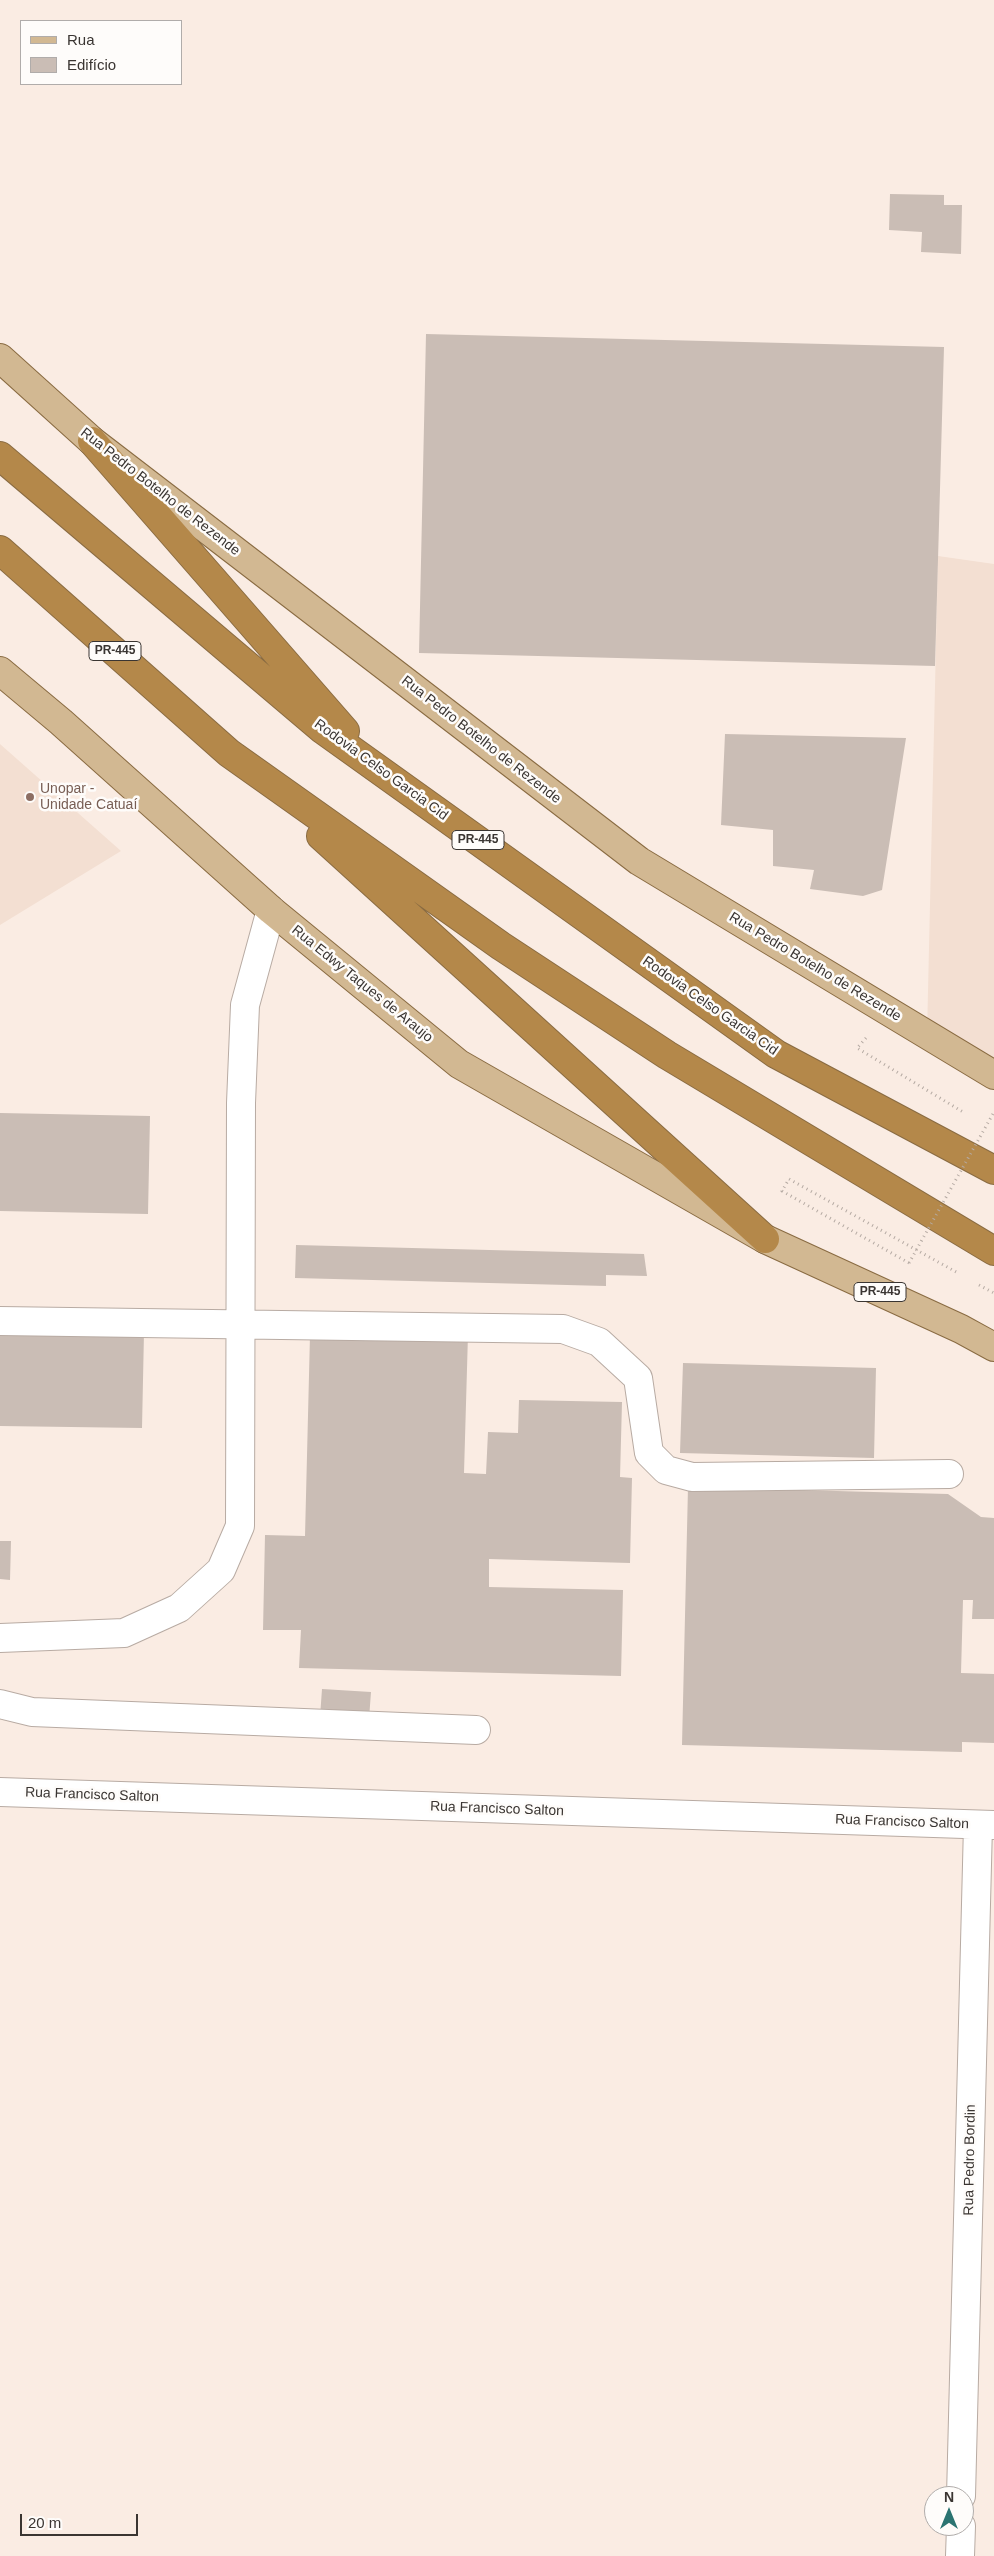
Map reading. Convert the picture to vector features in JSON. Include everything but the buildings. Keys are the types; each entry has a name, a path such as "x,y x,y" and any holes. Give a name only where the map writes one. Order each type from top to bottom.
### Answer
{"highway":[{"path":"92,441 376,766"},
{"name":"Rodovia Celso Garcia Cid","path":"0,456 322,729 776,1054 994,1170"},
{"name":"PR-445","path":"0,550 229,753 502,946 659,1049 994,1251"},
{"path":"229,753 765,1239"}],"main road":[{"name":"Rua Pedro Botelho de Rezende","path":"0,358 92,441 639,861 994,1074"},
{"name":"Rua Edwy Taques de Araujo","path":"0,670 61,722 270,910 460,1064 765,1239"},
{"name":"PR-445","path":"765,1239 961,1329 994,1347"}],"street":[{"path":"0,1638 124,1633 179,1608 221,1570 240,1526 240,1104 245,1005 270,910"},
{"path":"0,1321 563,1329 599,1342 638,1378 649,1453 666,1470 692,1477 949,1474"},
{"path":"0,1704 32,1712 476,1730"},
{"name":"Rua Francisco Salton","path":"0,1792 986,1825"},
{"name":"Rua Pedro Bordin","path":"962,2486 986,1825"},
{"path":"960,2556 961,2536"}],"path":[{"path":"874,1043 866,1038 856,1048 970,1116"},
{"path":"960,1274 789,1179 782,1190 909,1263 994,1112"},
{"path":"978,1120 994,1130"},
{"path":"977,1283 994,1293"}],"shaded area":[{"path":"938,556 994,564 994,1068 927,1035"},
{"name":"Unopar - Unidade Catuaí","path":"0,744 121,851 0,925"}],"place":[{"name":"Unopar - Unidade Catuaí","path":"30,797"}]}
